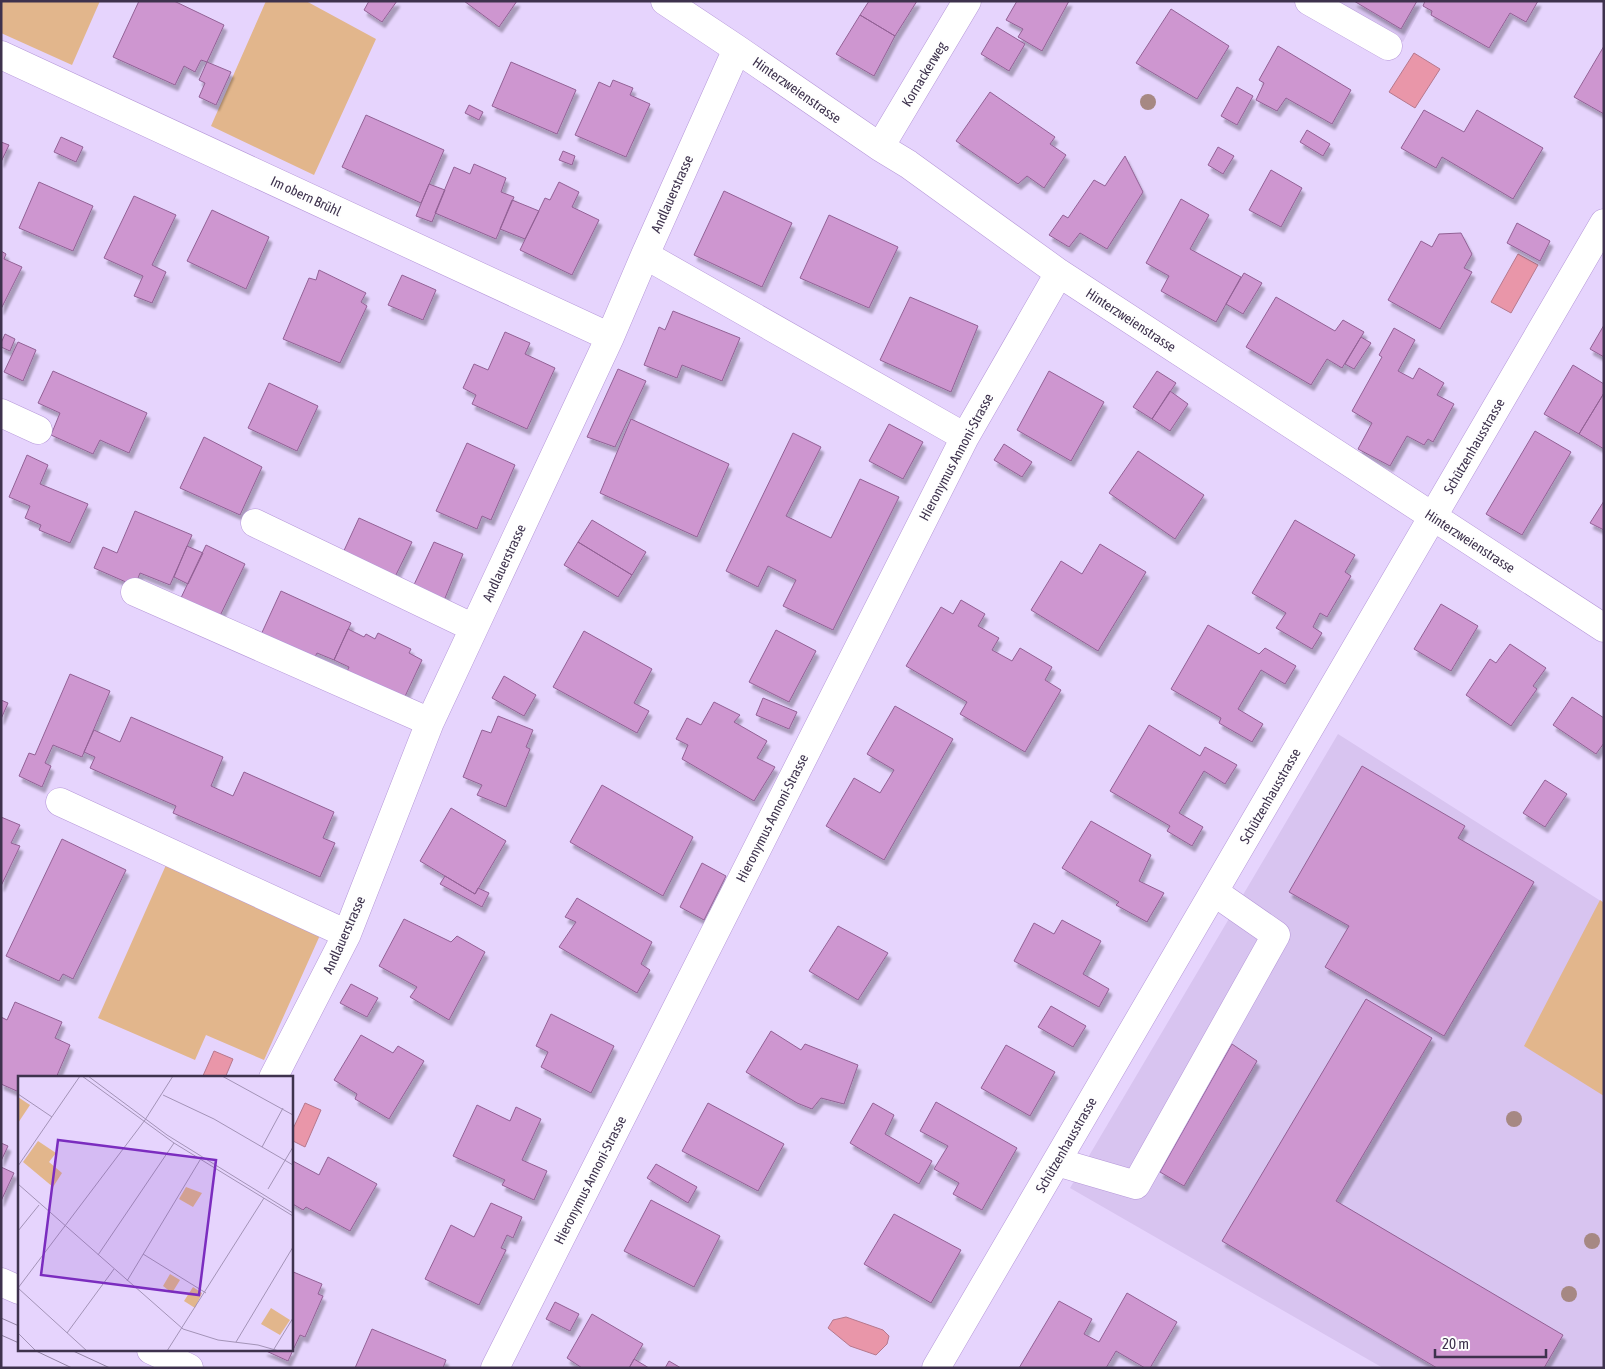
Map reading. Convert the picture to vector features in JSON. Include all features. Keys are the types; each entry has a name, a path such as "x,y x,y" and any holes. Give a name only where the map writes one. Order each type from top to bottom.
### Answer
{"street":[{"name":"Hinterzweienstrasse","path":"665,1 880,148 908,164 1059,273 1604,628"},
{"name":"Kornackerweg","path":"880,148 967,1"},
{"path":"1309,1 1388,46"},
{"name":"Andlauerstrasse","path":"274,1076 347,934 430,722 610,337 737,49"},
{"name":"Im obern Brühl","path":"1,55 610,337"},
{"name":"Schützenhausstrasse","path":"936,1368 1604,223"},
{"path":"645,255 965,436"},
{"name":"Hieronymus Annoni-Strasse","path":"495,1368 965,436 1059,273"},
{"path":"1,414 38,430"},
{"path":"255,523 474,628"},
{"path":"135,592 430,722"},
{"path":"60,802 347,934"},
{"path":"1057,1162 1136,1185 1276,935 1214,892"},
{"path":"1,1282 18,1290"},
{"path":"156,1352 189,1368"}],"shaded area":[{"path":"1,1 100,1 72,65 1,33"},
{"path":"266,1 306,1 376,39 314,175 211,126"},
{"path":"1328,1 1425,1 1403,42"},
{"path":"1414,53 1440,69 1415,108 1389,92"},
{"path":"1518,254 1538,265 1511,313 1491,302"},
{"path":"1338,734 1604,903 1604,1368 1383,1368 1070,1188"},
{"path":"166,865 321,933 264,1060 206,1035 195,1060 98,1018"},
{"path":"1600,900 1604,903 1604,1096 1524,1046"},
{"path":"214,1051 233,1059 226,1076 203,1076"},
{"path":"305,1103 321,1110 305,1147 292,1140 292,1131"},
{"path":"846,1317 883,1330 889,1336 887,1344 876,1355 850,1346 828,1328 833,1320"}],"building":[{"path":"139,1 174,1 224,25 207,62 201,60 195,72 184,66 175,85 113,57"},
{"path":"369,1 397,1 382,22 364,10"},
{"path":"464,1 517,1 499,27"},
{"path":"869,1 917,1 895,36 860,15"},
{"path":"1017,1 1069,1 1042,51 1018,37 1023,29 1006,20"},
{"path":"1354,1 1417,1 1401,29"},
{"path":"1425,1 1538,1 1526,22 1510,13 1489,48 1431,15 1432,11 1423,6"},
{"path":"1171,9 1229,46 1197,99 1136,63"},
{"path":"860,15 895,36 874,76 836,54"},
{"path":"997,27 1025,44 1009,71 981,54"},
{"path":"1278,46 1351,90 1332,124 1286,98 1277,111 1256,100 1264,83 1259,80"},
{"path":"1604,46 1604,114 1574,97"},
{"path":"207,62 231,72 216,105 199,97 205,83 199,80"},
{"path":"511,62 576,90 557,134 492,106"},
{"path":"613,80 633,88 630,95 650,104 626,157 575,135 599,82 610,87"},
{"path":"1237,87 1253,96 1237,125 1221,116"},
{"path":"990,92 1055,137 1050,144 1066,155 1044,188 1027,176 1018,184 956,141"},
{"path":"469,105 483,112 479,120 465,113"},
{"path":"1424,110 1464,132 1477,110 1543,148 1513,199 1442,157 1436,168 1401,148"},
{"path":"366,115 444,150 421,203 342,167"},
{"path":"1307,130 1330,144 1323,156 1300,142"},
{"path":"61,137 83,147 76,162 54,152"},
{"path":"1,142 9,145 1,162"},
{"path":"1218,147 1234,156 1223,174 1208,165"},
{"path":"563,151 575,156 572,165 559,160"},
{"path":"1125,156 1143,192 1107,249 1080,233 1069,247 1049,235 1063,215 1068,218 1094,180 1105,186"},
{"path":"474,164 506,178 501,192 514,197 496,239 435,213 454,167 470,174"},
{"path":"1271,170 1302,188 1281,227 1249,210"},
{"path":"39,182 93,206 73,251 19,228"},
{"path":"559,182 579,192 572,207 599,220 572,275 520,250 545,198 550,200"},
{"path":"429,184 445,190 432,222 416,216"},
{"path":"724,191 792,223 762,287 694,255"},
{"path":"134,196 176,215 152,265 166,272 152,303 134,296 143,276 104,258"},
{"path":"1181,199 1209,215 1190,249 1241,277 1216,322 1161,291 1169,276 1146,263"},
{"path":"512,200 539,211 525,239 500,229"},
{"path":"212,210 269,237 246,289 187,261"},
{"path":"829,215 898,247 869,308 800,278"},
{"path":"1517,223 1550,241 1540,261 1507,243"},
{"path":"1461,233 1472,254 1464,268 1472,272 1440,329 1388,300 1421,241 1432,247 1439,234"},
{"path":"1,251 6,254 4,259 22,267 1,309"},
{"path":"319,270 366,293 361,302 367,306 340,363 283,339 309,278 316,280"},
{"path":"1244,273 1262,283 1243,314 1226,304"},
{"path":"402,275 436,290 423,320 388,305"},
{"path":"910,297 978,326 951,392 880,360"},
{"path":"1276,297 1335,331 1343,320 1364,332 1342,368 1327,359 1311,385 1246,347"},
{"path":"673,311 740,338 722,381 682,365 677,378 644,365 659,327 665,330"},
{"path":"1604,325 1604,357 1590,349"},
{"path":"1394,328 1415,340 1398,371 1413,379 1419,368 1444,383 1437,395 1454,404 1433,442 1428,439 1424,445 1407,436 1390,466 1358,449 1372,423 1352,411 1382,357 1379,355"},
{"path":"505,332 530,343 525,354 555,368 527,429 472,404 476,395 463,388 474,364 488,370"},
{"path":"5,334 15,339 10,351 1,347"},
{"path":"1361,337 1371,343 1354,369 1345,364"},
{"path":"18,342 36,350 23,381 4,372"},
{"path":"1573,365 1604,384 1604,393 1579,434 1544,414"},
{"path":"618,369 646,381 615,447 587,437"},
{"path":"53,371 147,413 129,453 100,440 93,454 51,435 60,413 38,403"},
{"path":"1049,371 1104,402 1071,461 1017,430"},
{"path":"1157,371 1176,383 1152,419 1133,407"},
{"path":"269,383 318,406 297,451 248,428"},
{"path":"1170,391 1188,404 1170,431 1152,419"},
{"path":"1604,393 1604,449 1579,434"},
{"path":"631,419 729,464 697,537 600,493"},
{"path":"889,424 923,442 903,479 869,461"},
{"path":"1535,431 1571,452 1522,535 1486,514"},
{"path":"793,433 821,447 786,516 831,538 860,479 899,497 833,630 783,606 796,580 768,566 758,587 726,571"},
{"path":"204,437 262,467 240,515 180,488"},
{"path":"467,443 515,465 491,520 482,516 477,529 436,511"},
{"path":"1004,444 1032,462 1022,477 994,460"},
{"path":"1138,451 1204,495 1175,539 1109,493"},
{"path":"27,455 48,465 40,484 88,504 70,543 39,530 41,525 25,518 30,506 9,497"},
{"path":"1604,501 1604,530 1590,523"},
{"path":"135,511 192,535 170,585 140,573 135,586 94,568 103,547 117,553"},
{"path":"359,518 412,542 394,579 341,557"},
{"path":"592,520 646,552 632,575 578,542"},
{"path":"1295,520 1355,555 1345,572 1351,576 1327,617 1320,613 1313,627 1322,633 1312,649 1276,628 1286,613 1252,593"},
{"path":"434,542 463,554 443,603 412,589"},
{"path":"578,542 632,575 618,597 564,565"},
{"path":"1100,544 1146,572 1098,651 1031,610 1061,561 1082,574"},
{"path":"206,545 245,564 218,620 179,602"},
{"path":"187,546 203,553 188,584 174,577"},
{"path":"281,591 351,623 334,660 317,653 312,663 259,639"},
{"path":"961,600 985,614 978,626 999,638 992,650 1012,661 1020,648 1052,667 1045,680 1061,690 1025,752 960,714 967,702 906,666 941,607 953,614"},
{"path":"1441,604 1478,626 1451,671 1414,649"},
{"path":"1208,625 1259,654 1265,648 1296,666 1285,684 1261,670 1238,709 1263,724 1252,742 1219,723 1221,718 1171,689"},
{"path":"348,629 364,637 366,634 375,639 378,633 411,649 409,653 422,660 401,705 344,678 349,667 334,660"},
{"path":"776,630 816,651 789,702 749,682"},
{"path":"584,631 652,669 634,703 649,711 637,733 553,687"},
{"path":"1510,644 1546,668 1533,686 1537,689 1511,726 1466,695 1490,659 1496,663"},
{"path":"70,674 110,691 82,757 53,745 45,763 51,766 42,787 19,776 29,753 35,755"},
{"path":"504,676 536,695 524,716 492,698"},
{"path":"1572,697 1604,718 1604,743 1596,754 1553,725"},
{"path":"763,698 797,712 789,729 756,715"},
{"path":"1,700 8,703 1,719"},
{"path":"714,702 740,715 734,722 767,741 757,758 775,767 754,801 682,759 688,745 676,739 687,718 701,725"},
{"path":"895,706 953,739 884,860 826,826 854,778 880,793 894,770 867,754"},
{"path":"498,716 533,730 526,747 530,749 506,807 477,795 482,785 463,777 482,730 491,733"},
{"path":"131,717 223,757 211,786 233,796 244,772 334,812 323,838 335,843 320,877 173,813 176,806 90,768 95,757 84,752 94,730 120,742"},
{"path":"1149,725 1200,756 1205,747 1237,765 1225,784 1204,771 1179,813 1203,827 1192,846 1167,831 1170,826 1110,791"},
{"path":"1362,766 1465,826 1458,838 1534,882 1444,1036 1325,967 1349,926 1289,892"},
{"path":"1545,780 1567,794 1545,827 1523,813"},
{"path":"602,785 693,837 663,896 570,842"},
{"path":"451,808 506,841 475,894 420,861"},
{"path":"1,817 20,825 11,843 20,846 1,886"},
{"path":"1091,821 1151,855 1139,881 1164,893 1147,922 1116,905 1119,902 1062,868"},
{"path":"62,839 126,870 73,979 63,974 59,981 6,956"},
{"path":"702,863 726,876 704,920 680,907"},
{"path":"445,876 475,894 478,888 489,893 482,907 440,884"},
{"path":"577,898 652,942 641,964 650,970 637,993 559,947 576,922 565,917"},
{"path":"404,919 451,942 457,936 485,952 449,1020 410,997 417,987 379,966"},
{"path":"1062,920 1101,941 1083,974 1109,989 1099,1007 1014,961 1034,923 1054,934"},
{"path":"838,926 888,953 858,1000 809,971"},
{"path":"351,984 378,998 367,1017 340,1003"},
{"path":"1366,999 1432,1038 1336,1201 1563,1335 1544,1368 1437,1368 1222,1241"},
{"path":"15,1002 62,1022 55,1038 70,1045 57,1076 18,1076 18,1092 1,1084 1,1017 7,1020"},
{"path":"1051,1006 1086,1026 1073,1047 1038,1027"},
{"path":"551,1014 614,1046 591,1093 541,1067 548,1052 536,1046"},
{"path":"771,1031 801,1050 805,1044 858,1065 844,1104 821,1098 812,1109 797,1103 746,1072"},
{"path":"361,1035 393,1053 398,1046 424,1061 389,1119 355,1099 357,1094 334,1080"},
{"path":"1232,1044 1257,1061 1184,1186 1160,1172"},
{"path":"1006,1045 1055,1072 1030,1116 981,1088"},
{"path":"936,1102 1017,1148 982,1210 953,1194 959,1183 934,1169 948,1146 920,1131"},
{"path":"708,1103 784,1144 758,1191 682,1151"},
{"path":"873,1103 894,1115 885,1134 932,1161 919,1184 850,1143"},
{"path":"477,1105 510,1121 516,1107 541,1119 522,1160 547,1171 534,1200 502,1185 505,1180 453,1156"},
{"path":"1,1143 8,1146 1,1161"},
{"path":"328,1157 377,1184 350,1231 306,1207 303,1210 292,1204 292,1161 319,1175"},
{"path":"656,1164 697,1187 688,1203 647,1178"},
{"path":"1,1167 14,1173 1,1201"},
{"path":"651,1200 720,1236 694,1287 624,1251"},
{"path":"491,1203 522,1217 513,1238 507,1235 501,1248 506,1250 479,1305 425,1279 451,1225 474,1237"},
{"path":"894,1214 961,1250 931,1303 864,1264"},
{"path":"292,1271 322,1284 318,1294 323,1296 305,1337 300,1335 288,1361 268,1352 292,1352"},
{"path":"1127,1293 1177,1322 1150,1368 1145,1368 1116,1351 1106,1368 1019,1368 1059,1301 1092,1319 1084,1334 1099,1342"},
{"path":"555,1302 579,1314 570,1331 546,1319"},
{"path":"592,1314 643,1344 629,1368 582,1368 567,1358"},
{"path":"372,1329 446,1360 443,1368 355,1368"},
{"path":"634,1359 649,1368 629,1368"},
{"path":"669,1361 681,1368 665,1368"}],"tram line":[{"path":"1,1318 18,1326"},
{"path":"1,1335 18,1343"},
{"path":"38,1352 72,1368"},
{"path":"75,1352 110,1368"}]}
